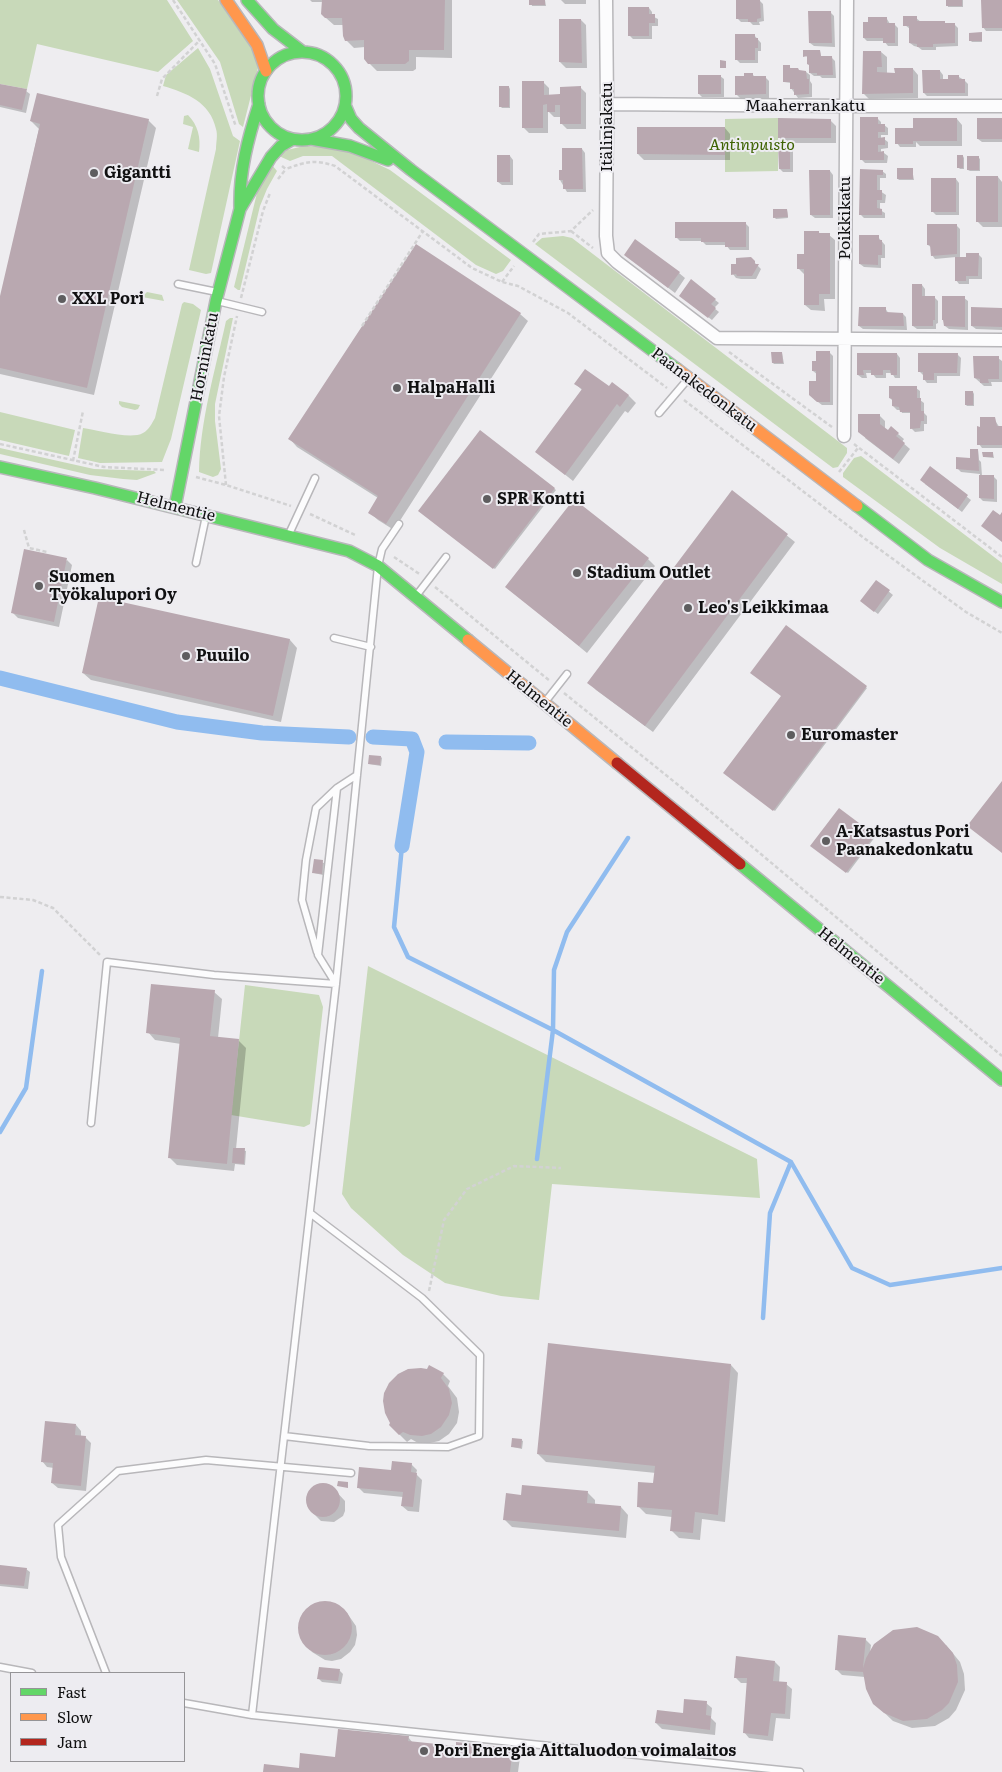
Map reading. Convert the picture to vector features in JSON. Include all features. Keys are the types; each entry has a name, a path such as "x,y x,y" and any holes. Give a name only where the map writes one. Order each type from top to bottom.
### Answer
{"street":[{"path":"226,0 257,45 266,71"},
{"path":"247,0 258,16 277,34 303,52 320,56 334,66 343,80 346,97 345,105 342,114 333,127 326,133 310,139 293,139 277,132 262,112 259,104 260,87 266,71 272,64 286,55 303,52"},
{"name":"Itälinjakatu","path":"606,0 606,236 608,253 617,262 717,338 844,340"},
{"name":"Poikkikatu","path":"844,436 847,0"},
{"name":"Horninkatu","path":"240,208 239,193 247,138 259,104"},
{"name":"Maaherrankatu","path":"607,104 1002,106"},
{"name":"Paanakedonkatu","path":"345,105 351,119 359,128 411,170 928,560 1002,602"},
{"name":"Horninkatu","path":"175,507 217,297 240,208 271,157 281,146 293,139"},
{"name":"Paanakedonkatu","path":"310,139 336,142 364,150 411,170"},
{"path":"844,340 1002,340"},
{"name":"Helmentie","path":"0,467 206,514 349,551 378,566 1002,1080"}],"lane":[{"path":"178,284 217,297 239,307 262,312"},
{"path":"659,413 689,378"},
{"path":"288,536 315,478"},
{"path":"196,563 206,514"},
{"path":"252,1715 336,984 378,566 382,549 399,524"},
{"path":"415,597 446,558"},
{"path":"334,638 371,647"},
{"path":"544,703 567,674"},
{"path":"336,984 318,955 302,900 306,860 316,808 337,788 357,775"},
{"path":"318,955 337,788"},
{"path":"91,1123 107,962 214,975 336,984"},
{"path":"284,1436 369,1446 448,1448 479,1436 480,1355 422,1298 310,1213"},
{"path":"106,1672 62,1557 58,1525 118,1471 206,1460 351,1472"},
{"path":"0,1667 27,1672"},
{"path":"185,1703 252,1715 800,1772"}],"path":[{"path":"173,0 214,64 234,126 247,138"},
{"path":"157,96 162,79 199,41"},
{"path":"271,157 286,169"},
{"path":"276,181 286,169 305,162 322,161 334,166 472,268 502,282 518,286 568,313 864,538 966,612 1002,633"},
{"path":"226,485 219,416 224,377 263,211 272,188"},
{"path":"502,282 539,234 571,231 595,208 596,217"},
{"path":"362,326 423,231"},
{"path":"571,231 598,251 597,243"},
{"path":"722,347 844,436 1002,557"},
{"path":"73,461 83,411"},
{"path":"24,530 29,548 47,552"},
{"path":"0,897 32,900 53,908 107,962"},
{"path":"422,1298 430,1290 444,1220 467,1190 514,1166 561,1168"}],"green space":[{"path":"0,0 167,0 193,41 158,72 37,44 27,89 0,84"},
{"path":"177,0 218,0 254,52 258,68 243,127 239,124 220,62"},
{"path":"198,48 210,69 233,136 240,141 211,273 206,274 189,270 216,149 217,131 209,112 203,105 181,92 163,86 166,75"},
{"path":"188,115 198,132 199,152 188,149 193,127 183,124 184,116"},
{"name":"Antinpuisto","path":"778,118 778,171 725,172 725,119"},
{"path":"304,146 330,147 359,155 390,170 511,260 503,271 496,274 476,265 332,156 303,156 290,161 279,156 287,150"},
{"path":"272,165 277,171 260,206 240,290 238,290 234,287 257,193"},
{"path":"563,236 572,238 847,448 847,453 838,467 833,468 535,244 542,238"},
{"path":"147,292 162,295 164,301 142,297"},
{"path":"184,302 193,304 201,310 171,439 162,462 100,463 78,458 83,428 114,434 138,435 150,426 155,418"},
{"path":"233,318 215,404 215,421 221,469 218,475 213,477 199,472 202,434 226,321"},
{"path":"119,401 140,405 135,410 122,407"},
{"path":"0,412 75,430 69,456 0,440"},
{"path":"0,448 94,469 154,471 156,473 137,480 90,475 0,454"},
{"path":"861,456 1002,563 1002,584 940,548 843,477 843,473 854,458"},
{"path":"368,966 757,1159 760,1198 552,1184 539,1300 501,1296 445,1283 403,1255 351,1208 342,1194"},
{"path":"245,985 319,995 323,1007 310,1124 304,1127 231,1115"}],"building":[{"path":"322,0 445,0 444,50 409,50 409,61 405,64 368,64 364,59 364,40 345,41 342,18 325,18 321,14"},
{"path":"529,0 545,0 545,5 529,5"},
{"path":"736,0 760,0 761,18 757,19 757,22 748,22 748,19 736,19"},
{"path":"946,0 962,0 962,6 946,6"},
{"path":"981,0 1002,0 1002,28 982,28"},
{"path":"628,7 649,7 649,14 655,14 655,23 649,23 649,36 628,36"},
{"path":"808,11 831,11 832,43 809,43"},
{"path":"903,16 917,16 917,21 955,23 955,43 933,44 933,47 917,47 917,44 909,43 909,26 903,26"},
{"path":"868,17 887,17 887,23 895,23 895,43 883,43 883,38 863,38 863,22 868,22"},
{"path":"559,19 581,19 582,63 559,62"},
{"path":"982,32 982,41 969,41 969,33"},
{"path":"735,34 755,34 755,38 758,38 758,48 755,48 755,60 735,60"},
{"path":"803,50 820,50 821,56 832,56 833,75 809,73 807,56 803,57"},
{"path":"863,51 881,51 882,67 877,67 877,72 895,73 894,68 913,68 913,93 862,94"},
{"path":"720,60 726,61 726,68 720,68"},
{"path":"783,65 790,65 790,68 806,71 807,79 809,79 809,94 794,95 794,89 790,89 790,82 783,82"},
{"path":"922,70 940,70 940,79 948,79 948,75 959,75 959,79 965,79 965,93 923,93"},
{"path":"744,73 753,73 753,76 766,76 766,94 735,95 735,76 744,76"},
{"path":"698,75 721,75 721,94 698,94"},
{"path":"522,81 544,81 544,95 560,94 560,87 581,86 581,124 560,124 560,105 555,105 555,112 547,112 547,104 543,105 543,128 522,128"},
{"path":"0,84 27,89 22,110 0,105"},
{"path":"499,86 509,86 509,107 499,107"},
{"path":"37,93 149,119 87,388 0,368 0,296 40,124 30,121"},
{"path":"860,117 878,117 878,124 885,124 885,132 878,132 878,138 885,137 885,145 878,145 878,152 884,151 884,160 860,160"},
{"path":"778,118 831,119 831,138 778,138"},
{"path":"913,118 957,118 957,141 913,141 913,144 895,144 895,128 913,128"},
{"path":"977,118 1002,118 1002,139 977,139"},
{"path":"637,127 725,127 725,155 637,154"},
{"path":"778,145 790,145 790,169 779,169"},
{"path":"562,148 582,148 583,189 563,189 563,180 559,180 559,170 562,170"},
{"path":"497,155 510,155 510,182 497,182"},
{"path":"957,155 963,155 963,168 957,168"},
{"path":"967,156 979,156 979,170 967,170"},
{"path":"897,168 913,168 913,179 897,179"},
{"path":"860,169 883,170 883,175 877,175 877,190 882,190 882,200 877,200 877,208 882,209 882,215 859,215"},
{"path":"809,170 830,170 830,215 810,215"},
{"path":"976,176 998,176 998,222 976,222"},
{"path":"931,178 956,178 956,212 931,212"},
{"path":"773,209 787,209 788,217 773,218"},
{"path":"675,222 746,222 746,247 725,247 725,242 701,242 701,238 675,238"},
{"path":"927,224 957,224 957,254 931,256 930,245 927,245"},
{"path":"804,231 830,233 830,294 819,294 819,305 804,305 804,269 797,269 797,254 804,254"},
{"path":"859,235 879,235 879,240 882,240 882,255 878,255 878,265 859,264"},
{"path":"635,239 680,272 668,288 624,255"},
{"name":"HalpaHalli","path":"416,244 521,313 386,524 368,513 378,496 288,439"},
{"path":"966,253 979,253 978,276 966,276 966,281 955,281 955,257 966,257"},
{"path":"751,257 755,264 759,264 752,276 731,275 731,264 736,264 736,258"},
{"path":"691,279 716,299 711,304 716,308 708,318 679,296"},
{"path":"912,284 922,284 922,296 935,296 935,320 933,320 933,326 912,326"},
{"path":"942,296 965,296 965,327 944,326 942,320"},
{"path":"859,307 886,307 886,312 903,313 904,326 858,326"},
{"path":"971,307 1002,308 1002,327 971,326"},
{"path":"816,351 830,351 830,402 817,402 809,395 809,381 816,381 816,371 812,371 812,361 816,361"},
{"path":"771,352 782,352 783,363 772,363"},
{"path":"857,353 897,353 897,375 891,375 890,370 883,370 883,375 871,375 871,370 863,370 864,375 857,375"},
{"path":"918,353 958,353 957,373 934,373 934,380 923,380 923,372 918,372"},
{"path":"973,356 999,356 999,379 988,379 989,383 980,383 980,379 974,378"},
{"path":"585,369 609,386 612,382 629,395 620,407 617,404 565,475 535,452 582,389 574,384"},
{"path":"889,386 917,386 917,398 921,398 921,411 924,411 924,421 921,421 920,428 910,429 910,412 900,412 899,407 892,406 892,399 889,398"},
{"path":"965,391 973,391 973,405 965,405"},
{"path":"858,414 880,414 880,424 888,430 891,426 899,433 896,436 905,443 893,459 858,432"},
{"path":"980,417 995,417 997,426 1002,426 1002,445 977,445 977,426 980,427"},
{"name":"SPR Kontti","path":"480,430 555,488 493,569 418,511"},
{"path":"970,449 978,449 979,471 956,469 956,457 970,458"},
{"path":"982,452 993,452 993,457 983,457"},
{"path":"930,466 968,495 958,509 920,480"},
{"path":"979,475 994,475 994,499 979,498"},
{"name":"Leo's Leikkimaa","path":"732,490 788,534 645,726 587,683"},
{"name":"Stadium Outlet","path":"574,499 649,558 579,646 505,587"},
{"path":"993,510 1000,515 1002,512 1002,542 981,526"},
{"name":"Suomen Työkalupori Oy","path":"24,549 67,558 54,622 11,613"},
{"path":"876,580 890,590 874,612 860,601"},
{"name":"Puuilo","path":"99,597 290,639 273,716 82,673"},
{"name":"Euromaster","path":"786,625 867,686 773,811 723,773 781,696 750,673"},
{"path":"369,755 381,756 380,765 368,764"},
{"path":"1002,781 1002,853 967,826"},
{"path":"839,808 875,835 846,873 810,846"},
{"path":"314,859 323,860 322,874 312,873"},
{"path":"151,984 215,990 210,1036 239,1039 227,1164 168,1158 180,1038 146,1033"},
{"path":"233,1148 245,1148 244,1164 232,1163"},
{"path":"548,1343 731,1364 718,1515 695,1512 693,1533 670,1531 672,1510 637,1507 638,1482 653,1483 655,1466 537,1454"},
{"path":"429,1365 444,1373 441,1378 449,1389 452,1403 449,1415 441,1427 431,1434 422,1436 403,1432 399,1435 389,1425 383,1401 384,1393 389,1383 398,1374 408,1369 427,1369"},
{"path":"45,1421 76,1424 75,1435 86,1436 81,1486 51,1483 53,1463 41,1462"},
{"path":"512,1438 522,1439 521,1448 511,1447"},
{"path":"392,1461 412,1463 411,1472 417,1473 413,1507 401,1506 403,1492 357,1488 359,1467 391,1470"},
{"path":"338,1481 348,1482 348,1488 337,1486"},
{"path":"323,1483 330,1484 335,1488 339,1493 339,1507 335,1512 330,1516 323,1517 316,1516 311,1512 307,1507 306,1500 307,1493 311,1488 316,1484"},
{"path":"522,1485 588,1491 587,1503 621,1506 619,1531 503,1520 506,1493 521,1495"},
{"path":"0,1565 27,1568 24,1586 0,1584"},
{"path":"320,1601 330,1601 340,1605 348,1613 352,1628 348,1643 340,1651 330,1655 320,1655 310,1651 302,1643 298,1633 298,1623 302,1613 310,1605"},
{"path":"917,1627 938,1636 953,1653 957,1665 958,1682 949,1703 942,1710 927,1719 903,1721 884,1713 873,1704 866,1689 863,1672 835,1670 838,1635 866,1638 863,1668 874,1644 893,1630"},
{"path":"736,1656 775,1661 773,1681 787,1682 785,1714 771,1713 768,1736 743,1733 747,1678 734,1678"},
{"path":"319,1667 340,1669 338,1681 317,1679"},
{"path":"684,1699 707,1701 706,1715 711,1716 710,1730 655,1723 657,1710 683,1713"},
{"name":"Pori Energia Aittaluodon voimalaitos","path":"338,1729 409,1736 408,1741 456,1746 456,1742 513,1748 510,1772 263,1772 264,1764 299,1768 300,1753 335,1757"}],"waterway":[{"path":"0,678 177,722 262,733 349,737"},
{"path":"373,737 412,739 417,752 402,846"},
{"path":"446,742 529,743"},
{"path":"537,1159 553,1030 554,970 567,932 628,838"},
{"path":"402,846 394,927 408,957 553,1030 791,1162 852,1268 890,1285 1002,1268"},
{"path":"0,1132 26,1088 42,971"},
{"path":"763,1318 770,1213 791,1162"}],"traffic: fast":[{"path":"247,0 273,29 303,52"},
{"path":"302,52 319,56 333,65 342,79 346,96 342,113 333,127 319,136 302,140 285,136 271,127 262,113 258,96 262,79 271,65 285,56 302,52"},
{"path":"240,208 241,181 245,155 259,104"},
{"path":"345,105 351,119 359,128 411,170 677,369"},
{"path":"175,507 216,301 240,209 271,157 281,146 293,139"},
{"path":"311,139 350,146 388,160"},
{"path":"0,467 95,488 349,551 378,566 468,640"},
{"path":"857,506 928,560 1002,602"},
{"path":"740,864 1002,1080"}],"traffic: slow":[{"path":"226,0 257,45 266,71"},
{"path":"677,369 857,506"},
{"path":"468,640 617,763"}],"traffic: jam":[{"path":"617,763 740,864"}],"place":[{"name":"Gigantti","path":"94,173"},
{"name":"XXL Pori","path":"62,299"},
{"name":"HalpaHalli","path":"397,388"},
{"name":"SPR Kontti","path":"487,499"},
{"name":"Stadium Outlet","path":"577,573"},
{"name":"Suomen Työkalupori Oy","path":"39,586"},
{"name":"Leo's Leikkimaa","path":"688,608"},
{"name":"Puuilo","path":"186,656"},
{"name":"Euromaster","path":"791,735"},
{"name":"A-Katsastus Pori Paanakedonkatu","path":"826,841"},
{"name":"Pori Energia Aittaluodon voimalaitos","path":"424,1751"}]}
